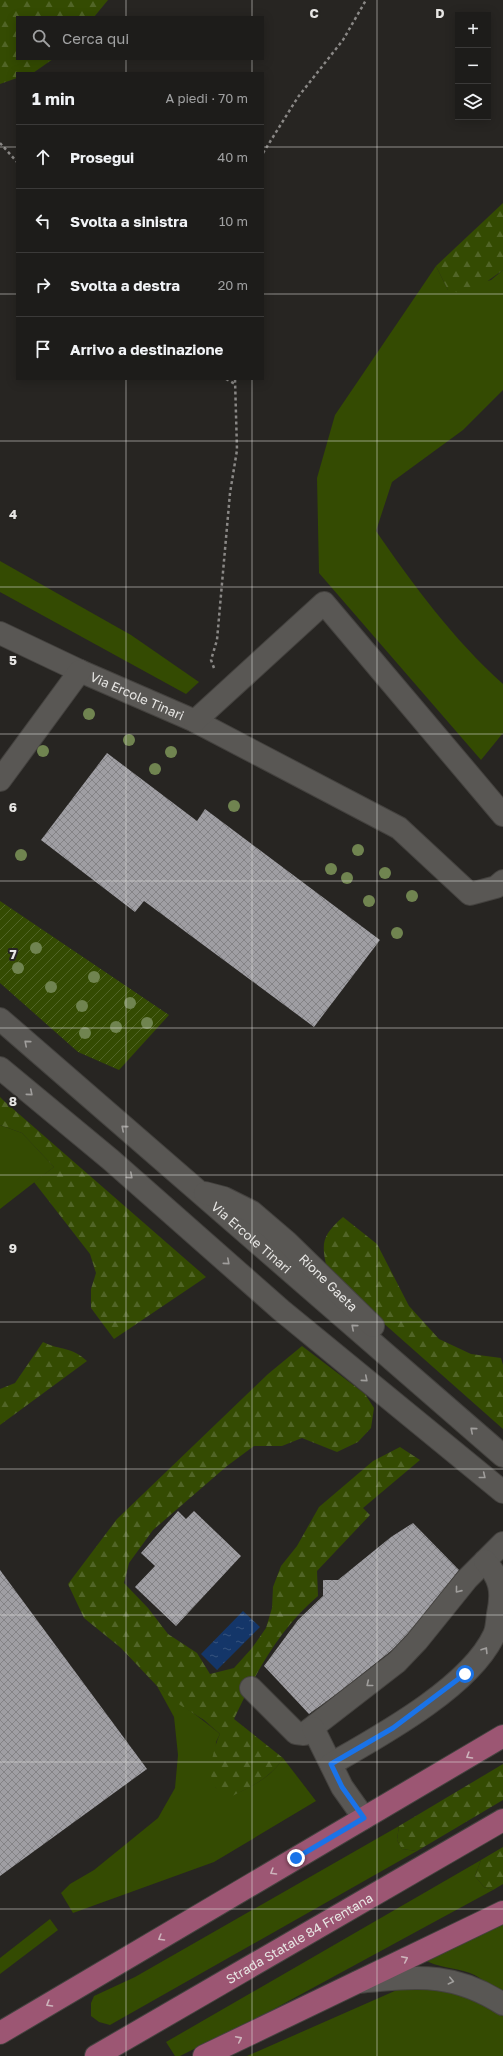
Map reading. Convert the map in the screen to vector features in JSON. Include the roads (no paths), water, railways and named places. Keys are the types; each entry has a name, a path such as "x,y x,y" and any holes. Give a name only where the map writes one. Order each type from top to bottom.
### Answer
{"main road":[{"path":"0,2033 503,1736"},
{"name":"Strada Statale 84 Frentana","path":"96,2056 503,1820"},
{"path":"204,2056 503,1912"}],"street":[{"path":"195,721 324,603 503,815"},
{"name":"Via Ercole Tinari","path":"0,633 80,671 195,721 399,828 470,894 496,887 503,881"},
{"name":"Via Ercole Tinari","path":"0,780 80,671"},
{"name":"Via Ercole Tinari","path":"0,1019 196,1191 503,1456"},
{"path":"0,1068 111,1160 282,1310 503,1492"},
{"path":"251,1688 296,1733 304,1734 397,1662 417,1641 467,1579 503,1543"},
{"path":"331,1764 393,1728 465,1674 481,1656 494,1634 500,1607 500,1585 496,1574 485,1561"},
{"path":"313,1728 342,1787 364,1818"},
{"path":"357,1982 414,1977 447,1979 463,1984 503,2004"}],"water":[{"path":"243,1611 260,1627 217,1670 201,1654"}]}
